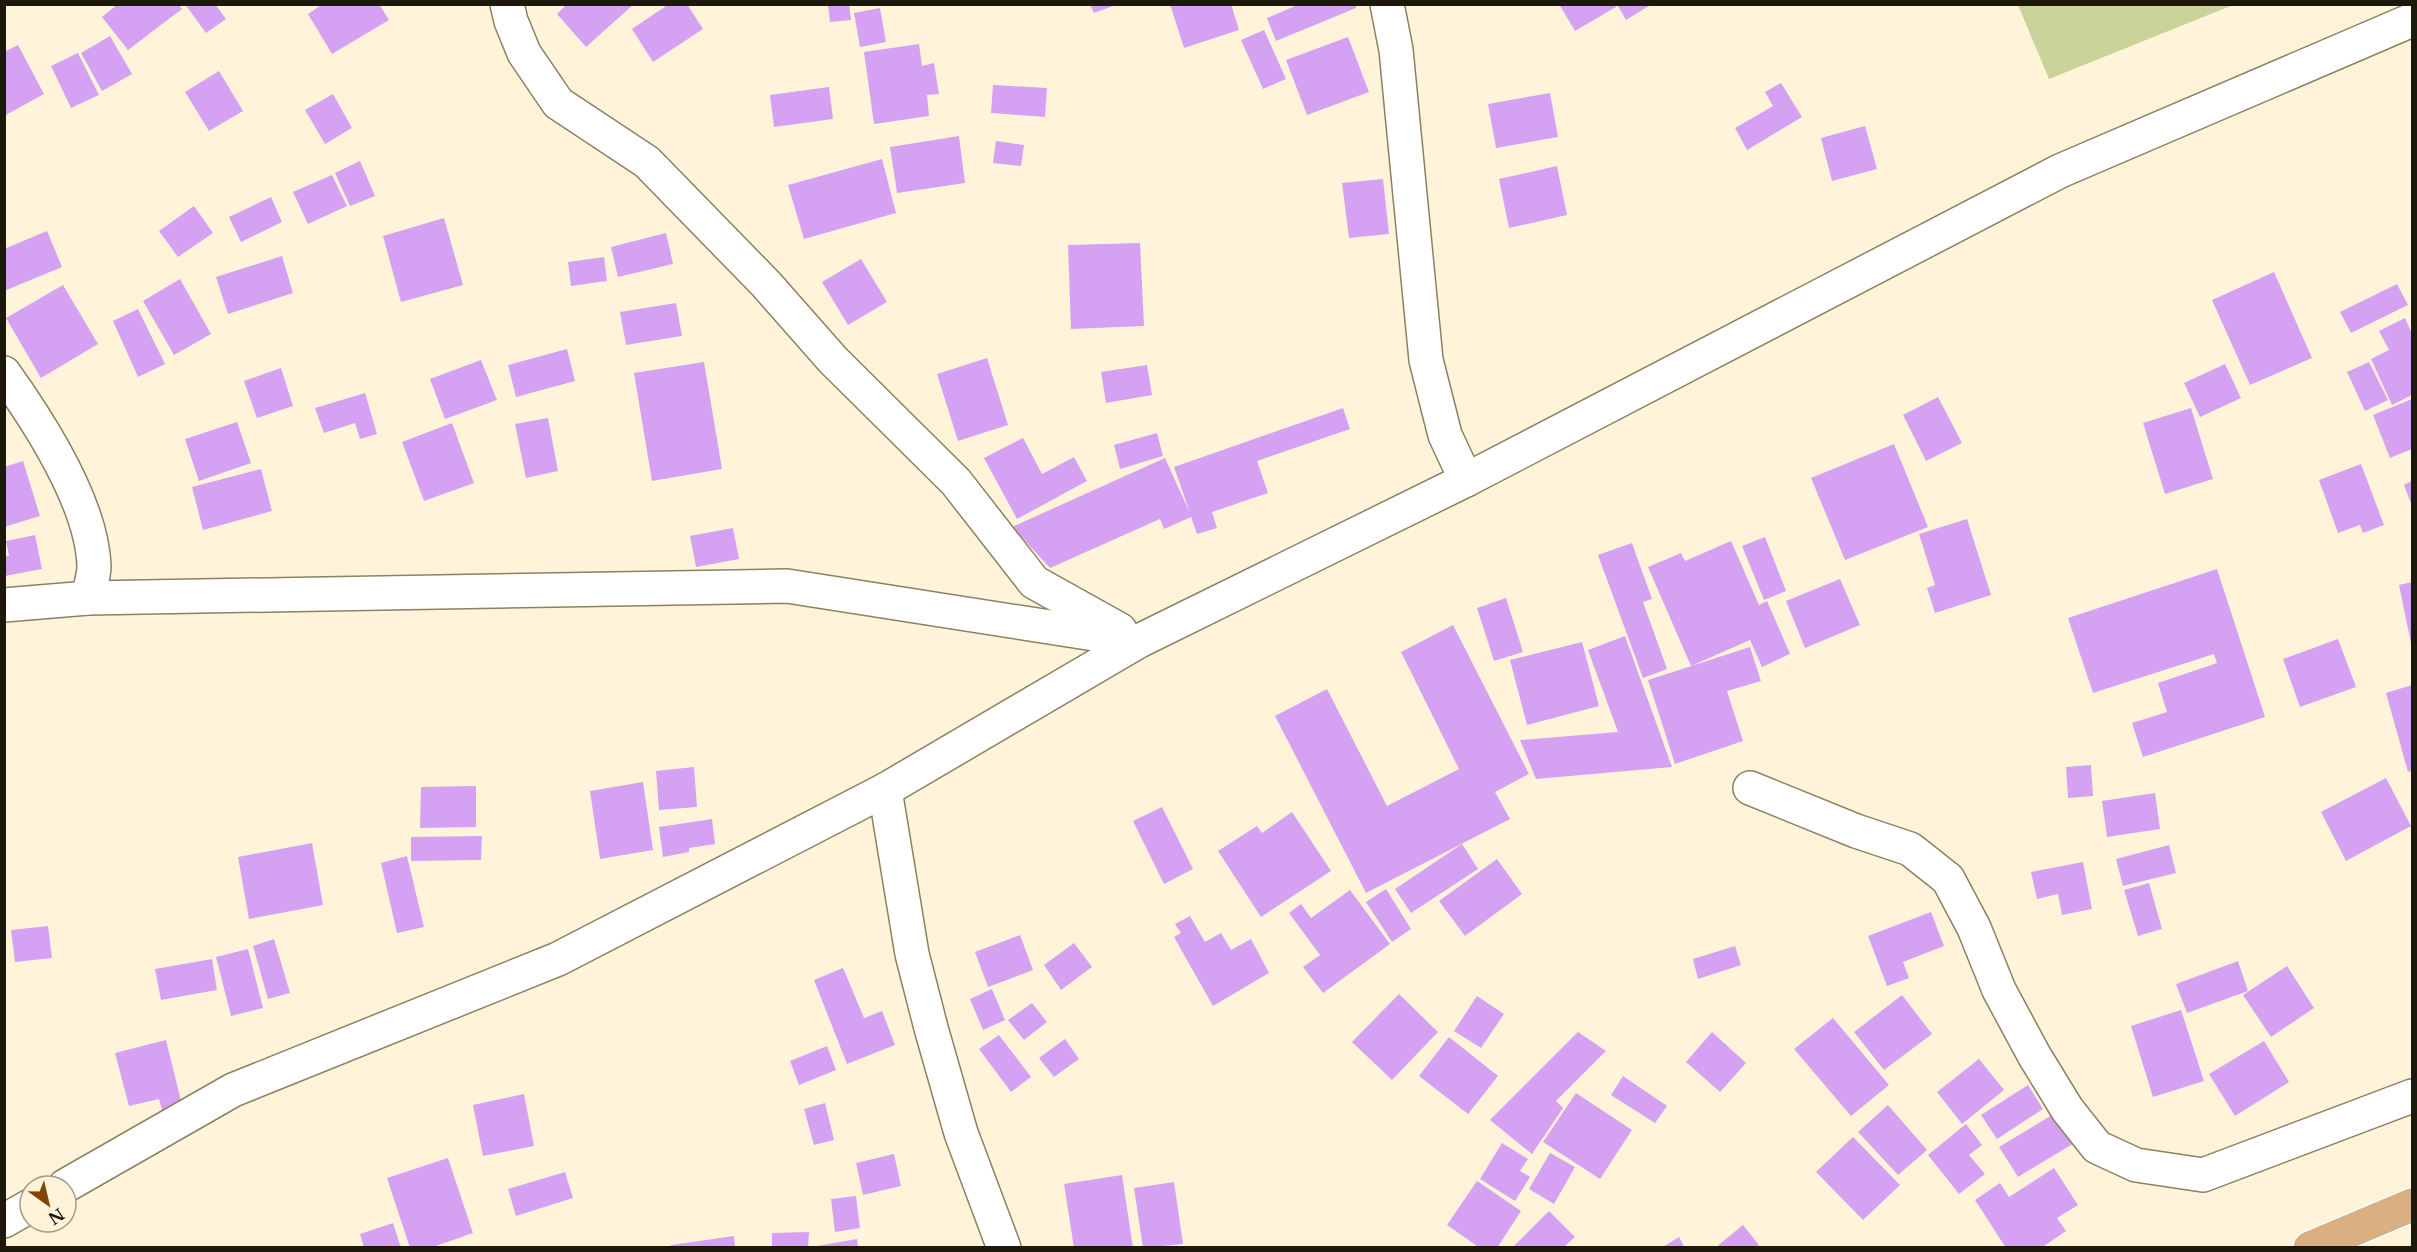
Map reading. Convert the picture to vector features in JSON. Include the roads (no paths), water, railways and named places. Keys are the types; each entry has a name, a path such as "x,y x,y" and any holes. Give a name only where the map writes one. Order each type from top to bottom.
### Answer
{"main road":[{"path":"2310,1248 2412,1204"}],"street":[{"path":"507,4 510,21 524,53 558,103 647,162 766,284 832,360 957,482 1034,582 1139,641"},
{"path":"1387,4 1396,50 1426,360 1445,435 1466,480"},
{"path":"78,1179 233,1090 558,959 885,790 1139,641 1466,480 2060,171 2412,20"},
{"path":"4,373 61,462 86,524 94,566 88,598"},
{"path":"4,604 88,598 787,586 1139,641"},
{"path":"1750,788 1856,831 1910,849 1948,879 1974,928 1999,990 2034,1055 2067,1109 2097,1147 2136,1165 2203,1175 2412,1096"},
{"path":"885,790 912,954 931,1028 961,1132 1004,1248"},
{"path":"4,1221 18,1213"}]}
